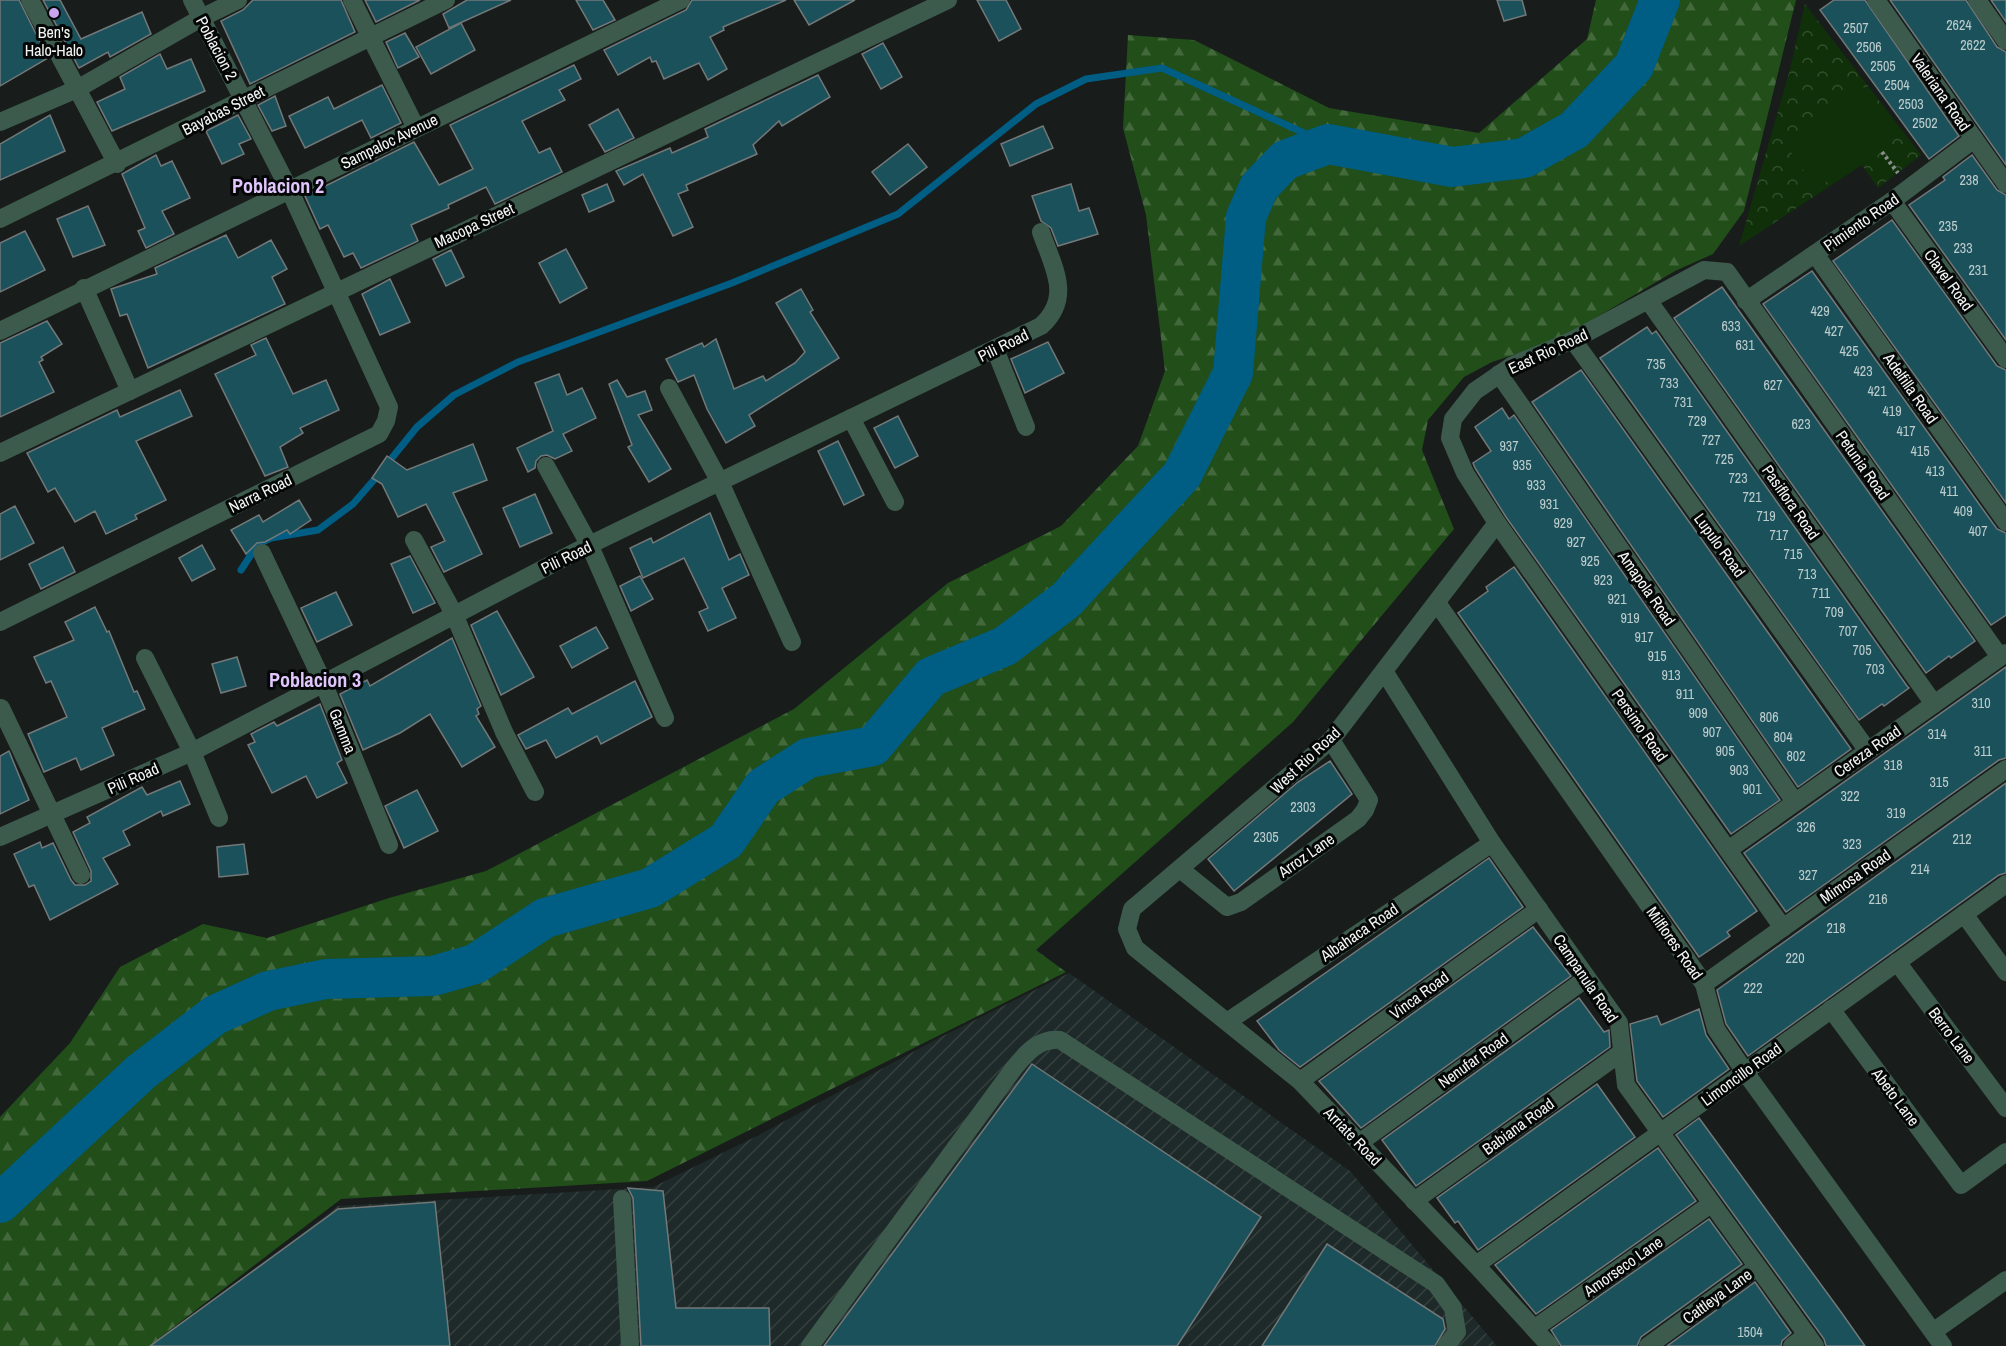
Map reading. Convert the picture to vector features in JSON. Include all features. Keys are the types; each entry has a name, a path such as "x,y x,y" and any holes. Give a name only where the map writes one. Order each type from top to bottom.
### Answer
{"street":[{"path":"30,0 117,164"},
{"name":"Poblacion 2","path":"192,0 290,189 335,291"},
{"path":"0,122 77,90 201,18 238,0"},
{"path":"352,0 416,128"},
{"name":"Bayabas Street","path":"0,219 117,164 244,98 446,0"},
{"name":"Sampaloc Avenue","path":"0,331 84,288 681,0"},
{"name":"Macopa Street","path":"0,453 948,0"},
{"name":"Valeriana Road","path":"1876,0 2006,184"},
{"path":"1977,0 2006,41"},
{"name":"Pimiento Road","path":"1746,301 1892,201 1974,139"},
{"name":"Clavel Road","path":"1892,201 2006,360"},
{"name":"Pili Road","path":"0,837 192,752 454,614 1041,326 1052,316 1059,301 1058,281 1041,232"},
{"name":"Adelfilla Road","path":"1815,254 2006,522"},
{"name":"East Rio Road","path":"1497,523 1464,473 1450,438 1453,419 1475,391 1499,374 1573,340 1704,270 1727,272"},
{"name":"Petunia Road","path":"1727,272 2003,655"},
{"path":"84,288 129,391"},
{"name":"Narra Road","path":"0,622 379,434 386,421 389,407 335,291"},
{"name":"Pasiflora Road","path":"1648,300 1934,704"},
{"name":"Lupulo Road","path":"1573,340 1868,751"},
{"path":"995,349 1026,427"},
{"name":"Amapola Road","path":"1499,374 1795,802"},
{"path":"669,388 720,482 792,642"},
{"path":"851,418 896,502"},
{"path":"546,466 590,546 665,718"},
{"name":"West Rio Road","path":"1135,948 1127,929 1132,909 1331,740 1497,523"},
{"name":"Persimo Road","path":"1497,523 1783,928"},
{"path":"414,540 454,614 504,732 535,792"},
{"name":"Gamma","path":"262,553 323,682 389,845"},
{"name":"Milflores Road","path":"1437,603 1704,984 1716,1029 1745,1072 1939,1339"},
{"name":"Cereza Road","path":"1728,850 2003,655"},
{"path":"145,658 192,752 219,818"},
{"name":"Campanula Road","path":"1384,671 1492,843 1619,1023 1626,1085 1811,1340"},
{"path":"1,708 81,875"},
{"name":"Arroz Lane","path":"1180,869 1227,907 1241,902 1358,819 1369,800 1331,740"},
{"name":"Mimosa Road","path":"1704,984 2006,769"},
{"name":"Albahaca Road","path":"1227,1022 1492,843"},
{"name":"Limoncillo Road","path":"1476,1265 2006,884"},
{"name":"Vinca Road","path":"1300,1081 1539,909"},
{"path":"1964,914 2006,972"},
{"name":"Arriate Road","path":"1135,948 1300,1081 1550,1346"},
{"name":"Berro Lane","path":"1897,962 2006,1108"},
{"name":"Nenufar Road","path":"1359,1143 1587,978"},
{"name":"Abeto Lane","path":"1831,1010 1961,1185 2006,1152"},
{"path":"810,1346 1014,1068 1031,1048 1051,1039 1060,1040 1436,1284 1453,1308 1457,1332 1446,1346"},
{"name":"Babiana Road","path":"1414,1201 1622,1052"},
{"path":"622,1199 630,1346"},
{"name":"Amorseco Lane","path":"1535,1328 1711,1204"},
{"name":"Cattleya Lane","path":"1648,1346 1757,1267"},
{"path":"1939,1339 2006,1280"},
{"path":"1792,1346 1811,1340"}],"path":[{"path":"1882,152 1909,188"}],"shaded area":[{"path":"1069,973 1350,1171 1497,1346 156,1346 338,1206 653,1187 757,1136 939,1038"}],"green space":[{"path":"1596,0 1796,0 1744,211 1713,254 1675,271 1558,340 1492,362 1464,377 1428,420 1422,450 1454,529 1293,722 1036,950 1066,972 647,1181 341,1199 149,1346 0,1346 0,1117 70,1043 120,967 203,924 267,938 389,898 486,871 794,709 948,583 1061,526 1138,446 1165,371 1146,215 1123,128 1128,35 1194,40 1329,108 1479,133 1587,39"},
{"path":"1805,4 1921,155 1878,188 1862,165 1739,246 1789,73"},
{"path":"1864,87 1897,133 1816,189 1784,142"}],"building":[{"path":"0,0 19,0 48,58 0,86"},
{"path":"43,0 60,0 81,39 142,12 151,34 110,57 108,52 79,68"},
{"path":"253,0 341,0 355,32 250,84 221,21 243,10"},
{"path":"365,0 420,0 376,22"},
{"path":"467,0 511,0 449,28 443,14"},
{"path":"576,0 603,0 615,20 593,30"},
{"path":"692,0 786,0 723,27 724,30 710,37 727,69 708,80 699,63 664,79 656,61 652,62 650,57 618,75 604,50 686,10"},
{"path":"794,0 855,0 809,25"},
{"path":"977,0 1006,0 1021,29 999,41"},
{"path":"1497,0 1522,0 1526,15 1504,21"},
{"path":"1834,0 1865,0 1959,136 1929,159 1820,10"},
{"path":"1890,0 1966,0 1997,47 2006,52 2006,165"},
{"path":"1991,0 2006,0 2006,22"},
{"path":"461,23 475,50 431,74 416,47"},
{"path":"405,33 419,57 398,68 386,42"},
{"path":"883,43 902,77 881,89 862,54"},
{"path":"160,54 167,69 191,59 205,91 112,131 97,102 125,89 120,77"},
{"path":"574,65 581,79 559,90 565,100 522,121 539,153 550,148 562,172 495,204 486,187 448,205 449,208 411,225 418,241 361,268 353,253 344,257 328,225 320,229 305,196 414,142 439,185 473,169 450,125"},
{"path":"818,75 830,97 782,126 779,121 753,145 757,154 686,185 688,190 678,194 693,227 673,236 643,174 624,185 616,171 670,148 672,153 708,137 705,129"},
{"path":"382,85 401,123 371,138 362,120 305,148 289,116 328,97 334,109"},
{"path":"275,96 286,126 272,131 258,105"},
{"path":"618,109 634,138 605,152 589,125"},
{"path":"50,115 65,151 0,180 0,144"},
{"path":"238,115 251,139 239,144 244,154 222,164 206,131"},
{"path":"1043,126 1053,148 1010,166 1001,144"},
{"path":"908,144 927,167 890,195 872,172"},
{"path":"156,155 161,166 172,161 190,198 162,211 174,234 146,248 138,231 145,228 122,174"},
{"path":"1972,155 1997,190 2006,195 2006,340 1909,205 1945,180 1943,177"},
{"path":"607,184 614,201 589,212 582,195"},
{"path":"1071,184 1079,211 1089,208 1098,234 1058,246 1051,228 1041,221 1032,196"},
{"path":"88,206 105,245 73,257 57,219"},
{"path":"1892,220 1997,366 2006,370 2006,503 1833,261"},
{"path":"25,231 45,270 0,292 0,243"},
{"path":"226,235 238,258 271,240 287,269 272,277 285,304 148,368 127,314 120,316 111,289 157,274 155,268"},
{"path":"566,249 587,288 560,303 539,263"},
{"path":"451,250 464,277 446,286 433,259"},
{"path":"1812,271 1997,529 2006,533 2006,615 1991,625 1763,304"},
{"path":"390,279 410,322 380,335 362,294"},
{"path":"1722,287 1975,641 1926,673 1674,318"},
{"path":"801,289 813,310 810,312 839,358 749,415 755,426 726,443 707,409 694,375 678,382 666,359 702,343 704,347 716,339 734,389 763,376 766,381 795,363 805,352 776,303"},
{"path":"47,321 62,344 41,357 43,360 39,362 54,392 0,417 0,343"},
{"path":"1647,327 1652,334 1656,331 1909,688 1884,706 1882,704 1859,720 1600,358"},
{"path":"266,338 293,394 326,380 339,410 300,428 303,433 280,447 288,467 265,476 215,374 256,355 251,345"},
{"path":"1048,342 1064,373 1025,393 1011,359"},
{"path":"1581,370 1851,749 1798,787 1532,402"},
{"path":"559,374 567,395 582,388 596,418 563,434 572,451 555,459 547,455 541,456 536,461 535,468 528,472 517,448 553,431 535,383"},
{"path":"617,380 627,397 645,391 652,410 638,415 671,469 649,482 628,447 632,445 609,384"},
{"path":"180,390 192,416 136,441 166,500 135,515 137,519 106,534 95,511 75,522 55,488 48,492 27,453 117,410 120,417"},
{"path":"1502,408 1509,419 1514,415 1780,800 1731,834 1506,517 1475,468 1473,463 1491,451 1475,427"},
{"path":"898,416 918,456 895,468 874,428"},
{"path":"838,441 864,495 844,505 818,451"},
{"path":"473,444 487,480 453,493 482,554 444,572 431,547 445,541 426,504 398,517 382,484 372,478 387,456 407,470"},
{"path":"535,494 552,533 520,547 503,508"},
{"path":"299,500 311,520 290,534 287,530 265,542 257,543 246,554 231,530 259,515 263,522"},
{"path":"15,506 34,543 0,560 0,514"},
{"path":"710,513 729,560 740,554 749,575 722,588 736,618 708,631 699,612 708,608 684,558 643,578 630,548 651,538 653,543"},
{"path":"202,545 215,569 192,581 179,558"},
{"path":"63,547 75,572 41,589 29,564"},
{"path":"410,556 435,603 413,613 391,564"},
{"path":"1514,567 1757,911 1727,932 1730,936 1699,957 1458,613 1488,591 1486,587"},
{"path":"640,576 653,599 631,611 620,586"},
{"path":"336,592 352,625 317,642 301,608"},
{"path":"95,607 107,632 109,631 134,692 137,691 145,709 102,728 114,755 81,770 76,758 44,772 28,734 67,717 51,681 46,683 34,657 74,640 65,622"},
{"path":"497,611 534,677 501,695 471,625"},
{"path":"596,627 608,648 572,668 560,646"},
{"path":"452,638 481,706 477,709 479,714 476,716 495,747 462,767 430,714 400,733 363,750 340,694 367,680 370,686"},
{"path":"237,657 246,686 221,693 212,664"},
{"path":"2006,667 2006,758 1999,760 1786,912 1744,853"},
{"path":"635,681 652,717 601,744 597,736 556,758 546,740 526,749 518,735 568,708 572,714"},
{"path":"320,704 342,760 337,763 347,783 317,798 306,776 272,793 248,745 255,742 251,734 274,722 277,726"},
{"path":"9,751 29,800 0,814 0,756"},
{"path":"1330,761 1352,794 1234,891 1208,859 1298,782"},
{"path":"180,781 190,804 163,816 161,811 123,831 130,845 103,858 118,884 50,920 34,885 29,887 14,854 40,842 42,848 53,843 71,880 75,885 85,885 91,881 91,871 73,832 90,823 87,817 142,787 147,795"},
{"path":"2006,783 2006,873 1999,875 1748,1056 1726,1024 1717,990"},
{"path":"417,790 438,831 404,848 385,806"},
{"path":"244,844 248,874 219,877 217,847"},
{"path":"1489,858 1523,907 1300,1067 1279,1050 1257,1021"},
{"path":"1533,927 1571,976 1361,1128 1319,1081"},
{"path":"1579,998 1604,1032 1609,1030 1610,1047 1416,1186 1382,1140"},
{"path":"1699,1009 1706,1035 1729,1069 1663,1117 1637,1081 1630,1024 1657,1016 1661,1025"},
{"path":"1032,1064 1261,1217 1177,1346 824,1346"},
{"path":"1597,1084 1635,1137 1478,1250 1458,1221 1455,1223 1437,1198"},
{"path":"1699,1118 1865,1346 1826,1346 1824,1339 1676,1135"},
{"path":"1658,1148 1696,1201 1536,1314 1495,1265"},
{"path":"628,1188 663,1191 676,1308 769,1308 770,1346 641,1346 633,1198"},
{"path":"435,1202 450,1346 150,1346 338,1209"},
{"path":"1709,1219 1742,1264 1641,1337 1637,1346 1561,1346 1551,1330"},
{"path":"1327,1244 1443,1319 1445,1329 1435,1346 1262,1346"},
{"path":"1755,1282 1791,1333 1782,1341 1781,1346 1667,1346"}],"waterway":[{"path":"0,1203 141,1072 215,1015 268,991 326,979 433,976 475,964 545,918 650,888 726,841 763,787 808,758 873,746 931,677 1005,646 1066,600 1182,475 1233,373 1246,217 1259,187 1285,160 1328,144 1452,167 1524,158 1574,130 1634,66 1660,0"},
{"path":"387,464 417,427 454,395 518,362 732,283 898,214 1036,104 1086,79 1162,68 1328,144"},
{"path":"241,570 258,544 271,538 318,530 353,504 380,473"}],"place":[{"name":"Ben's Halo-Halo","path":"54,13"}],"district":[{"name":"Poblacion 2","path":"278,185"},
{"name":"Poblacion 3","path":"315,679"}]}
